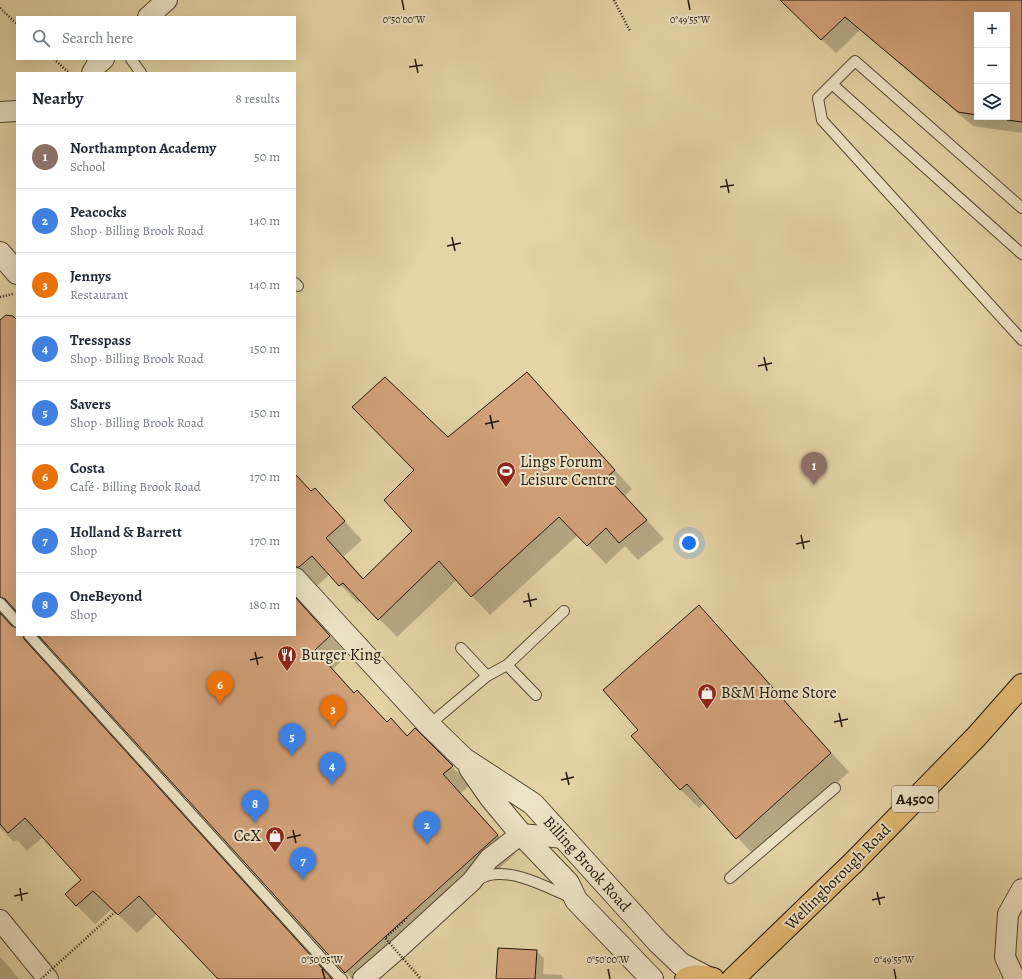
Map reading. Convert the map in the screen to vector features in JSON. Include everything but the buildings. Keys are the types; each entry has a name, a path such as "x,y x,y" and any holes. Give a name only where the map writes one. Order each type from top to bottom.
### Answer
{"main road":[{"name":"Wellingborough Road","path":"733,979 859,857 977,736 1022,685"}],"street":[{"path":"149,16 167,0"},
{"path":"93,72 96,66 103,60"},
{"path":"0,112 16,111"},
{"path":"0,253 16,272"},
{"name":"Billing Brook Road","path":"296,580 429,725 464,758 533,804 669,953 681,964 701,978"},
{"name":"Billing Brook Road","path":"464,758 491,798 521,834 568,883 576,900 652,979"},
{"path":"363,979 472,881 489,859 521,834 564,838"},
{"path":"1015,979 1004,957 1008,914 1022,889"},
{"path":"0,920 48,979"}],"lane":[{"path":"131,60 140,72"},
{"path":"1022,208 856,62 818,98 822,120 1022,340"},
{"path":"832,84 1022,254"},
{"path":"0,603 16,621"},
{"path":"429,725 487,676 507,665 564,611"},
{"path":"30,636 342,979"},
{"path":"461,648 487,676"},
{"path":"507,665 536,695"},
{"path":"730,878 835,788"},
{"path":"472,881 490,875 507,874 540,884 576,900"}],"path":[{"path":"614,0 630,31"},
{"path":"0,8 16,23"},
{"path":"55,60 68,72"},
{"path":"0,297 16,292"},
{"path":"41,979 115,912"},
{"path":"406,918 385,938 421,979"}],"place":[{"name":"Northampton Academy","path":"814,485"},
{"name":"Lings Forum Leisure Centre","path":"506,488"},
{"name":"Burger King","path":"287,672"},
{"name":"Costa","path":"220,704"},
{"name":"B&M Home Store","path":"707,710"},
{"name":"Jennys","path":"333,728"},
{"name":"Savers","path":"292,756"},
{"name":"Tresspass","path":"332,785"},
{"name":"OneBeyond","path":"255,823"},
{"name":"Peacocks","path":"427,844"},
{"name":"CeX","path":"275,853"},
{"name":"Holland & Barrett","path":"303,880"}]}
